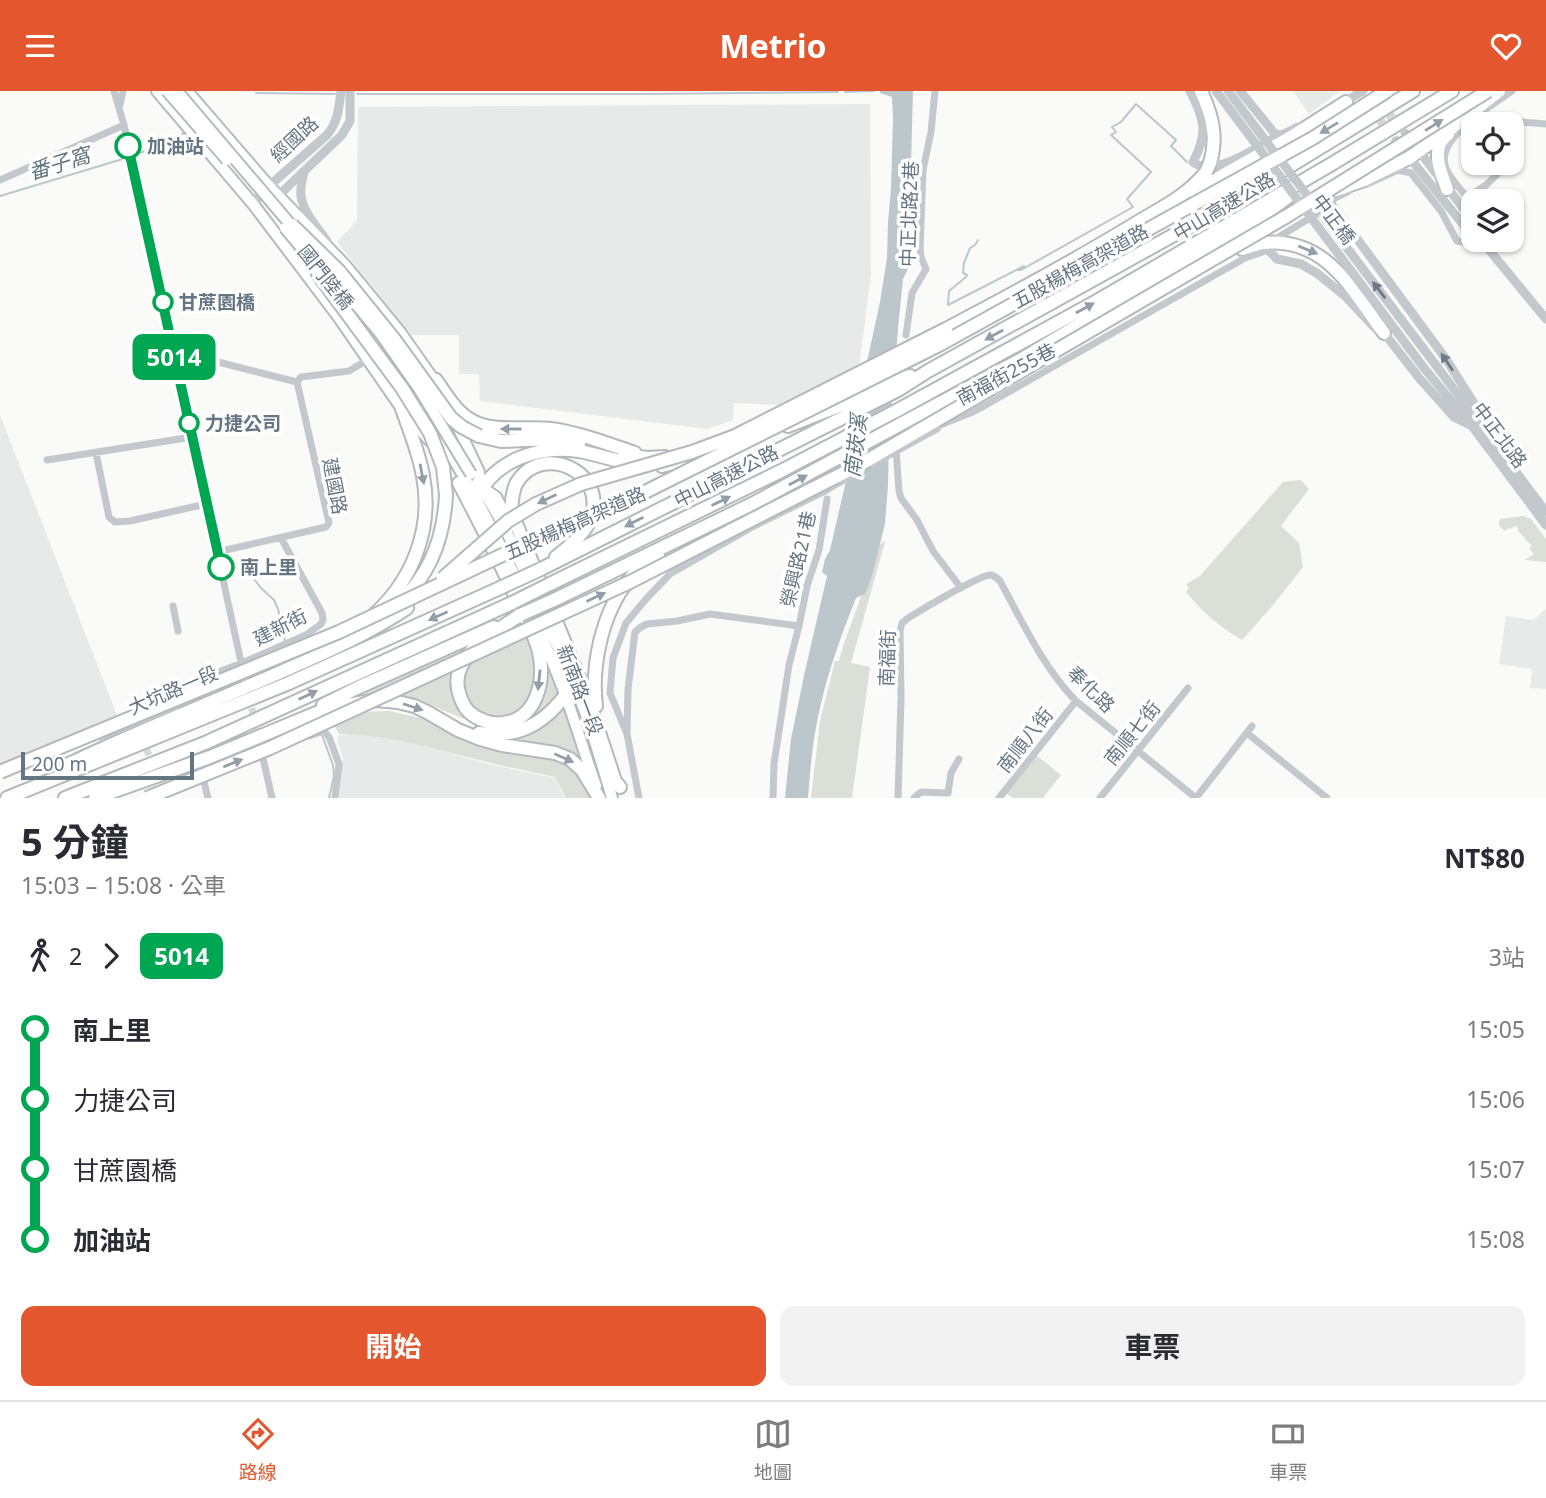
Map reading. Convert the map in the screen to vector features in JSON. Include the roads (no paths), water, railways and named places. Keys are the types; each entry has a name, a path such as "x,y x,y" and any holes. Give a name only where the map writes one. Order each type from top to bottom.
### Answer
{"highway":[{"path":"1171,204 1193,188 1208,168 1215,138 1209,107 1201,91"},
{"name":"中山高速公路","path":"7,798 289,683 541,569 928,371 1208,216 1413,91"},
{"name":"中山高速公路","path":"65,798 205,743 512,603 540,585 740,492 896,411 1097,301 1452,91"},
{"path":"147,798 270,748 630,582 851,469 1287,216 1488,91"},
{"path":"896,431 919,427 1018,377 1242,249 1338,188 1364,180 1413,154 1499,91"},
{"name":"五股楊梅高架道路","path":"0,774 339,632 530,542 645,492 939,345 1378,99"},
{"path":"0,797 111,744 217,701 335,648 386,622 425,594 508,521 536,504 581,484 692,452 735,436 946,329 1256,157 1346,102"},
{"path":"1447,189 1440,171 1439,152 1440,143 1453,127"},
{"path":"299,720 357,688 556,599 694,533 896,431 1269,212 1330,165"},
{"path":"292,225 339,271 394,339 451,418 479,436 501,441 551,439 648,458 721,450"},
{"path":"1242,249 1263,243 1284,244 1300,246 1321,255 1335,268 1384,333"},
{"path":"311,259 320,277 402,388 430,433 443,467 446,495 440,537 434,555 420,579 397,605 335,648"},
{"path":"436,380 459,411 481,425 499,429 549,429 566,432 648,458"},
{"path":"479,494 493,475 510,461 535,452 581,452 650,467 681,462 765,437 794,423 899,384"},
{"path":"335,648 394,594 408,572 422,536 426,498 424,477 402,409"},
{"path":"541,569 586,529 593,511 590,486 574,469 560,464 546,464 524,474 513,491 511,511 589,702 618,795"},
{"path":"465,479 531,631 540,664 537,695 534,704 523,716 502,723 479,719 470,712 460,695 457,679 462,664 477,646 520,615"},
{"path":"618,795 597,709 594,672 599,645 606,623 628,582 650,561 694,533"},
{"path":"452,726 486,734 519,731 547,716 574,683"},
{"path":"95,798 210,757 326,709 376,700 414,706 480,739 555,753 570,759 582,769 599,798"}],"main road":[{"path":"157,91 253,204 337,315 402,409 479,494 490,501 540,585"},
{"name":"國門陸橋","path":"167,91 311,259 381,348 443,440 465,479"},
{"name":"國門陸橋","path":"177,91 292,225 388,344 418,387 465,479"},
{"path":"187,91 269,186 345,265 436,380 479,472 479,494"},
{"path":"479,494 496,497 540,585"},
{"name":"新南路一段","path":"479,494 566,696 599,798"},
{"name":"新南路一段","path":"540,585 539,605 574,683 601,758 618,795"},
{"name":"新南路一段","path":"540,585 575,673 618,795"}],"street":[{"path":"114,91 120,106 242,663"},
{"path":"120,106 123,91"},
{"name":"經國路","path":"253,204 333,128 339,111 341,91"},
{"name":"經國路","path":"279,195 342,135 350,121 350,91"},
{"name":"中正北路2巷","path":"906,335 912,293 926,269 920,249 923,170 931,132 935,91"},
{"path":"1190,91 1198,106 1203,126 1202,146 1193,163 1198,166 1215,167 1227,163 1273,139 1275,134"},
{"name":"中正橋","path":"1216,91 1424,368"},
{"name":"中正橋","path":"1228,91 1435,364"},
{"path":"1240,91 1275,134 1282,135 1360,92 1378,99"},
{"path":"1370,91 1378,99"},
{"path":"1461,189 1445,165 1444,152 1456,134 1512,91"},
{"path":"1524,122 1546,124"},
{"path":"0,180 124,125"},
{"path":"1405,133 1413,154 1461,221"},
{"path":"1396,141 1413,154 1461,206"},
{"path":"1277,237 1315,215 1329,201 1398,170 1405,170 1411,173 1441,211 1457,241 1461,242"},
{"path":"304,171 301,198 307,213 345,265"},
{"path":"1480,189 1496,175"},
{"path":"1268,250 1277,259 1301,264 1318,274 1346,297 1374,327 1384,333 1454,417 1475,424 1475,405 1446,359 1329,201"},
{"name":"南福街255巷","path":"961,587 933,551 917,520 901,498 897,449 937,426 975,411 1245,258 1268,250"},
{"path":"1490,252 1546,319"},
{"path":"177,370 218,362 297,382 302,377 349,371 368,360"},
{"name":"中正北路","path":"1435,364 1546,525"},
{"name":"中正北路","path":"1424,368 1475,424 1546,512"},
{"name":"建國路","path":"217,552 326,527 329,523 297,382"},
{"path":"627,734 610,693 613,658 626,623 670,573 754,526 975,411"},
{"path":"47,460 192,437"},
{"path":"96,453 110,517 115,522 206,505"},
{"name":"榮興路21巷","path":"773,798 774,764 789,665 807,586 819,550 827,499"},
{"name":"建新街","path":"242,663 288,643 321,624 323,617 281,538"},
{"name":"南福街","path":"900,797 902,623 961,587 989,575 994,576"},
{"name":"奉化路","path":"994,576 1000,581 1060,685 1196,798"},
{"path":"173,606 178,631"},
{"path":"639,798 627,734 628,689 635,632 647,624 710,614 799,626"},
{"name":"大坑路一段","path":"0,774 136,726 246,681 242,663 151,698 113,732"},
{"name":"南順七街","path":"1100,798 1188,688"},
{"name":"南順八街","path":"999,798 1076,701"},
{"path":"130,715 136,726"},
{"path":"1196,798 1250,729 1327,798"},
{"path":"263,755 321,732 329,737 339,764 335,798"},
{"path":"260,745 272,798"},
{"path":"914,798 921,792 948,793 951,773 959,759"},
{"path":"160,780 169,798"},
{"path":"204,782 208,798"}],"water":[{"name":"南崁溪","path":"880,91 913,91 908,269 903,279 899,318 889,434 885,524 872,576 865,594 856,598 824,691 814,741 808,798 785,798 791,739 827,576 822,572 830,550 852,455 887,258 893,118 892,97"}],"waterway":[{"name":"番子窩","path":"845,92 874,91"},
{"name":"番子窩","path":"357,94 838,92"},
{"name":"番子窩","path":"256,93 335,94"},
{"path":"1017,270 1133,207 1127,199 1151,172 1111,135 1116,132 1112,127 1121,122 1136,104 1176,140 1171,146 1187,162"},
{"name":"番子窩","path":"136,154 158,147 184,133"},
{"name":"番子窩","path":"0,196 126,158"},
{"path":"978,240 970,248 964,263 963,273 966,277 949,291 948,305 1024,266"},
{"path":"251,575 274,600 285,641"},
{"path":"322,735 333,765 334,776 329,798"}],"tunnel":[{"path":"1378,101 1399,126"},
{"path":"1369,106 1396,141"},
{"path":"249,698 259,737"},
{"path":"142,739 154,767"}],"place":[{"name":"加油站","path":"128,146"},
{"name":"甘蔗園橋","path":"163,302"},
{"name":"力捷公司","path":"189,423"},
{"name":"南上里","path":"221,567"}]}
